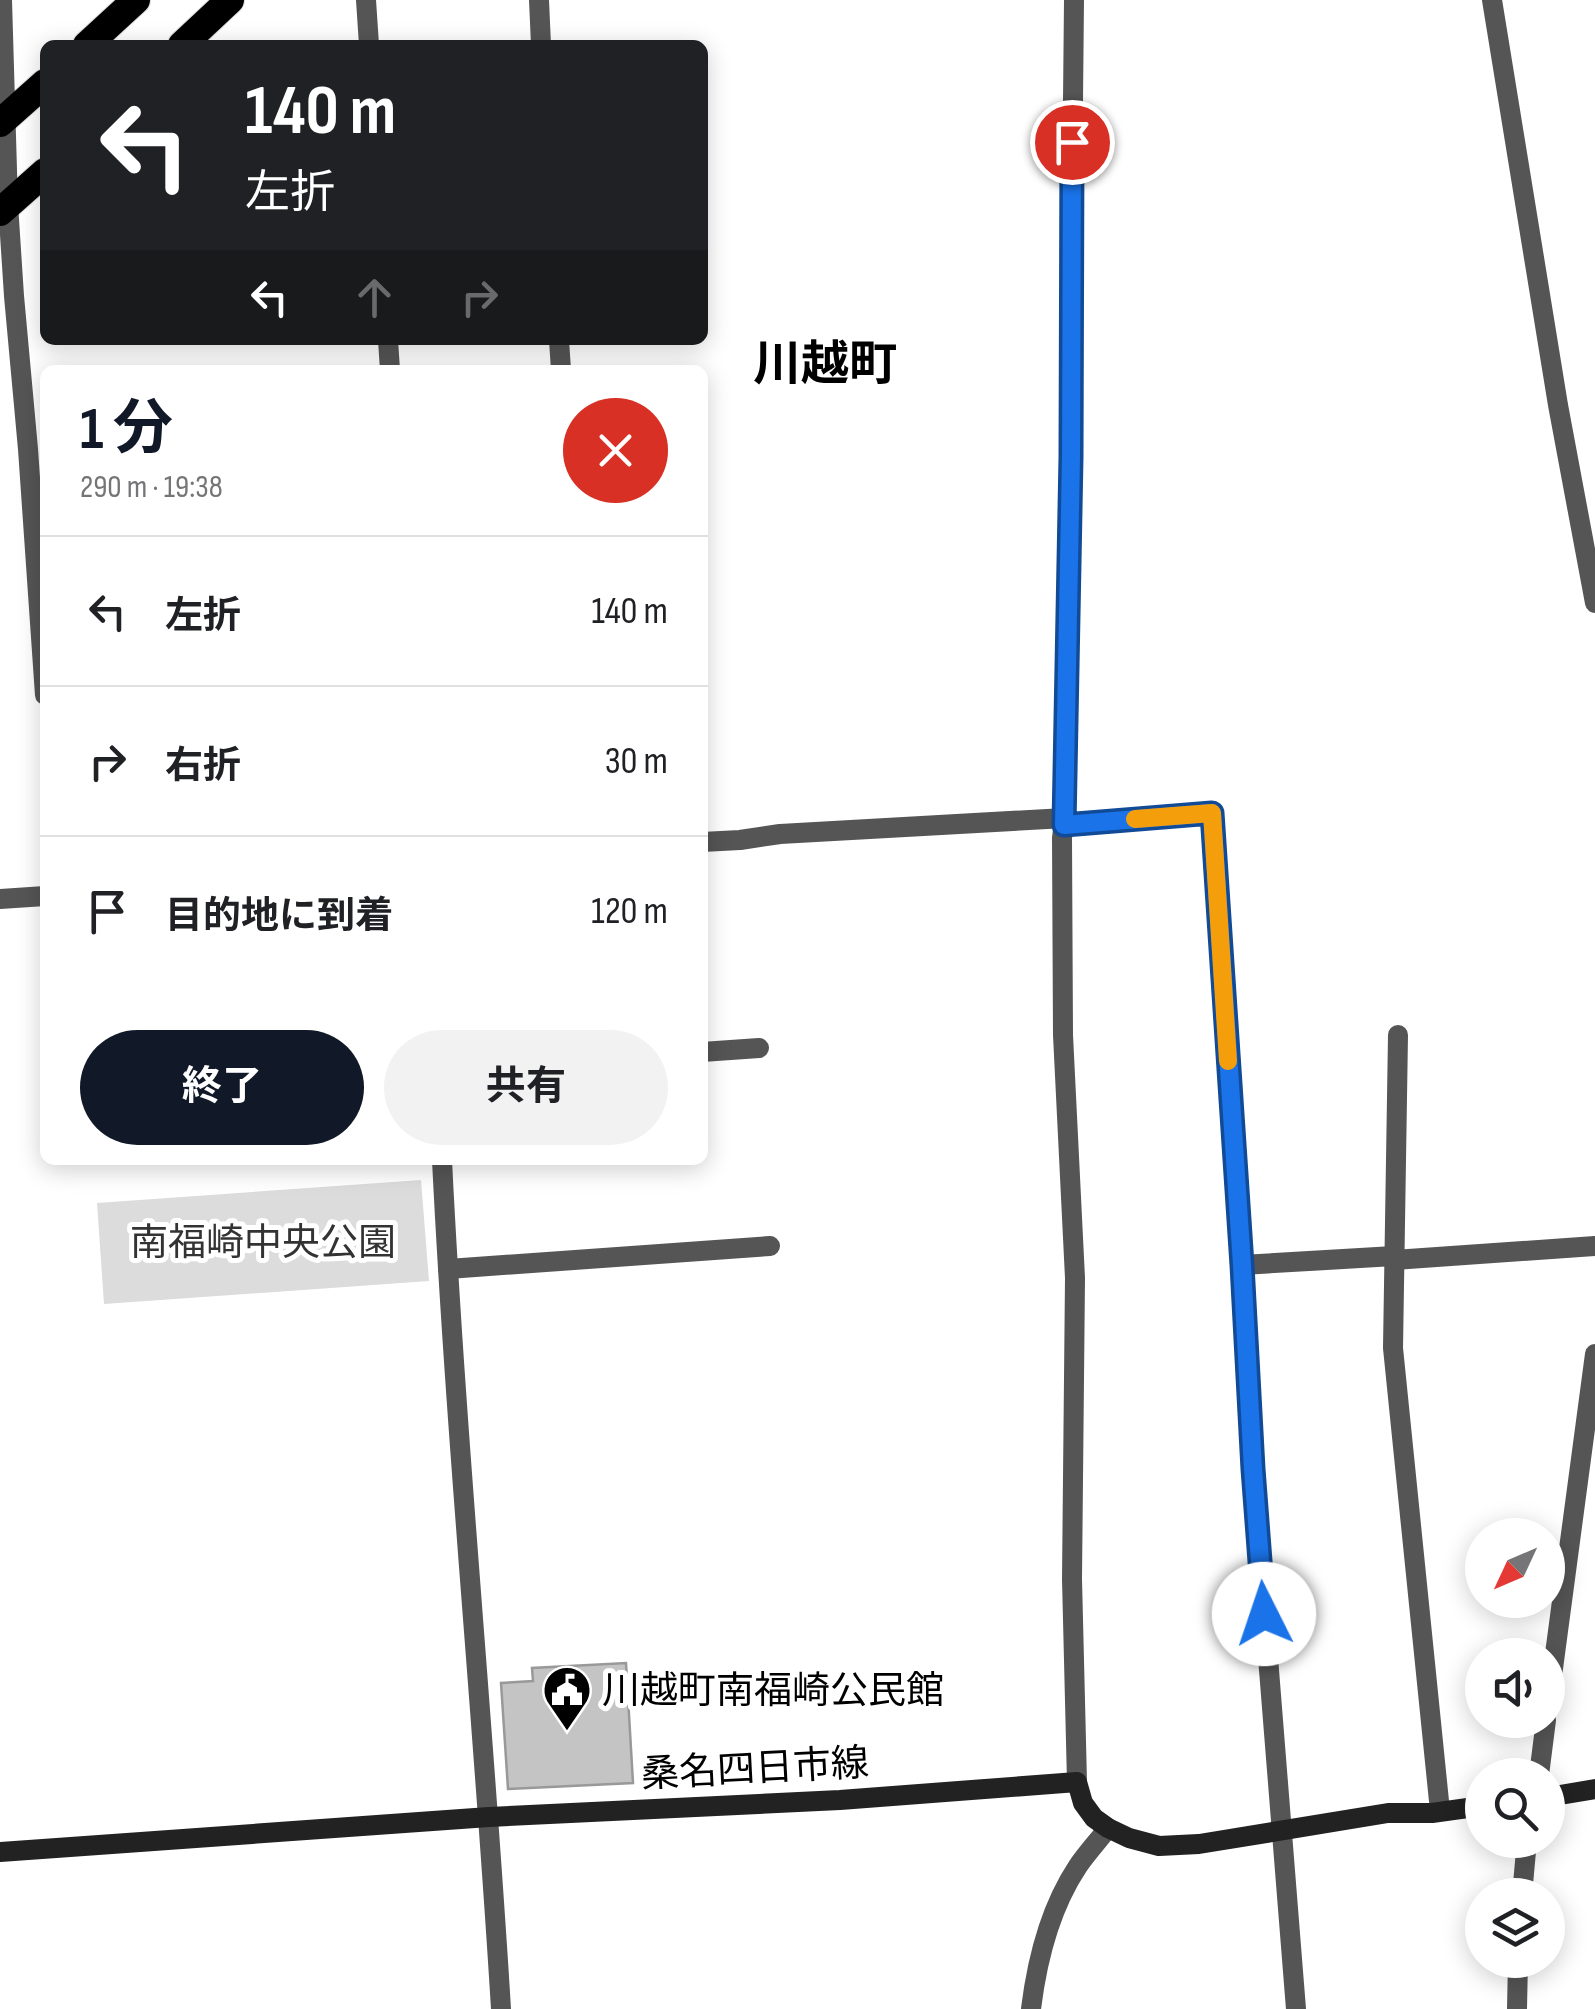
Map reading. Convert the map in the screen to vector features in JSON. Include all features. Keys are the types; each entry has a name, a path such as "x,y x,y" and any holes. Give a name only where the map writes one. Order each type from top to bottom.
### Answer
{"highway":[{"path":"92,40 136,0"},
{"path":"187,40 230,0"},
{"path":"3,121 40,88"},
{"path":"4,208 40,176"}],"main road":[{"name":"桑名四日市線","path":"0,1852 490,1816 840,1800 1077,1782"},
{"path":"1077,1782 1083,1803 1094,1818 1129,1838 1159,1846 1198,1844 1388,1813 1465,1808"},
{"path":"1565,1794 1595,1788"}],"street":[{"path":"2,0 4,208 37,449 40,542"},
{"path":"366,0 369,40"},
{"path":"539,0 542,40"},
{"path":"1074,0 1071,457 1062,838 1064,1035 1075,1278 1072,1579 1077,1782"},
{"path":"1492,0 1558,405 1595,604"},
{"path":"708,842 780,834 1212,813 1253,1469 1296,2009"},
{"path":"0,899 40,896"},
{"path":"1398,1036 1393,1348 1440,1811"},
{"path":"708,1052 759,1048"},
{"path":"442,1165 501,2009"},
{"path":"448,1269 770,1246"},
{"path":"1242,1265 1595,1246"},
{"path":"1557,1638 1595,1354"},
{"path":"1032,2009 1045,1938 1055,1913 1078,1866 1108,1828"},
{"path":"1518,1978 1518,2009"}],"green space":[{"name":"南福崎中央公園","path":"421,1180 429,1281 104,1304 97,1203"}],"building":[{"name":"川越町南福崎公民館","path":"626,1663 633,1783 508,1789 501,1683 533,1681 532,1668"}],"slow traffic":[{"path":"1135,819 1212,813 1228,1061"}],"place":[{"name":"川越町南福崎公民館","path":"567,1732"}],"district":[{"name":"川越町","path":"825,363"}],"route":[{"path":"1072,142 1064,825 1212,813 1264,1614"}]}
